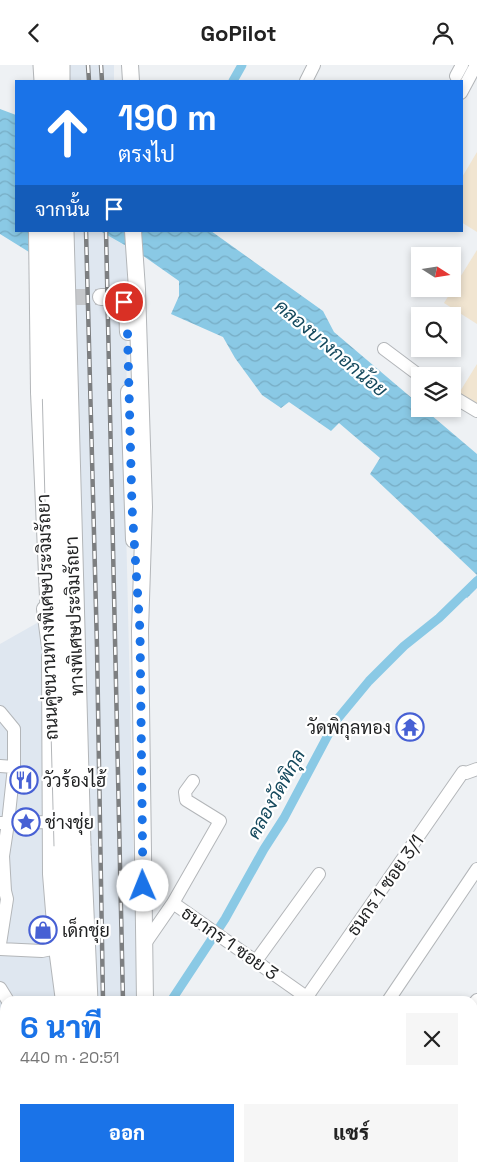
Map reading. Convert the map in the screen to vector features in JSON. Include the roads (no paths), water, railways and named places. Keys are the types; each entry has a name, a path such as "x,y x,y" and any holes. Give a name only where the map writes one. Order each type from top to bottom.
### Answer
{"highway":[{"path":"43,65 44,80"},
{"path":"60,65 60,80"},
{"name":"ทางพิเศษประจิมรัถยา","path":"48,232 64,846 72,996"},
{"name":"ทางพิเศษประจิมรัถยา","path":"64,232 81,846 88,996"}],"main road":[{"path":"35,65 35,80"},
{"path":"130,65 130,80"},
{"name":"ถนนคู่ขนานทางพิเศษประจิมรัถยา","path":"37,232 39,392 50,647 52,881 57,948 63,996"},
{"path":"133,232 137,289 144,507 140,631 145,996"},
{"path":"50,647 40,565 31,312 40,299 71,297"},
{"path":"101,297 118,297 124,302 127,313 132,507 140,631"}],"street":[{"path":"306,80 314,65"},
{"path":"463,89 476,65"},
{"path":"384,349 411,369"},
{"path":"461,402 477,411"},
{"path":"0,712 14,729 14,767 4,823 2,890 7,899 0,945"},
{"path":"0,767 14,767"},
{"name":"ธนกร 1 ซอย 3/1","path":"310,996 463,771 472,772 477,769"},
{"path":"144,945 173,903 220,821 186,800 185,792 193,781"},
{"path":"4,823 50,822"},
{"path":"391,996 477,869"},
{"path":"256,961 319,874"},
{"name":"ธนากร 1 ซอย 3","path":"173,903 256,961 302,996"},
{"path":"0,949 42,951 57,948"}],"water":[{"path":"0,109 15,115 15,232 28,232 29,252 0,234"},
{"name":"คลองบางกอกน้อย","path":"102,232 212,232 323,311 334,332 411,397 411,417 433,417 477,454 477,575 370,474 380,458 339,423 331,431 289,402 281,408 262,395 235,358 223,337 171,314 179,296 179,281 142,255"},
{"path":"477,575 477,588 467,598 461,592"}],"waterway":[{"path":"234,80 242,65"},
{"name":"คลองวัดพิกุล","path":"174,996 225,919 264,849 284,818 335,722 369,681 404,646 439,618 477,581"}],"tunnel":[{"path":"71,297 101,297"}],"railway":[{"path":"88,65 89,80"},
{"path":"101,65 102,80"},
{"path":"86,232 97,647 103,996"},
{"path":"106,232 123,996"}],"place":[{"name":"วัดพิกุลทอง","path":"410,727"},
{"name":"วัวร้องไฮ้","path":"24,780"},
{"name":"ช่างชุ่ย","path":"26,822"},
{"name":"เด็กชุ่ย","path":"43,930"}]}
